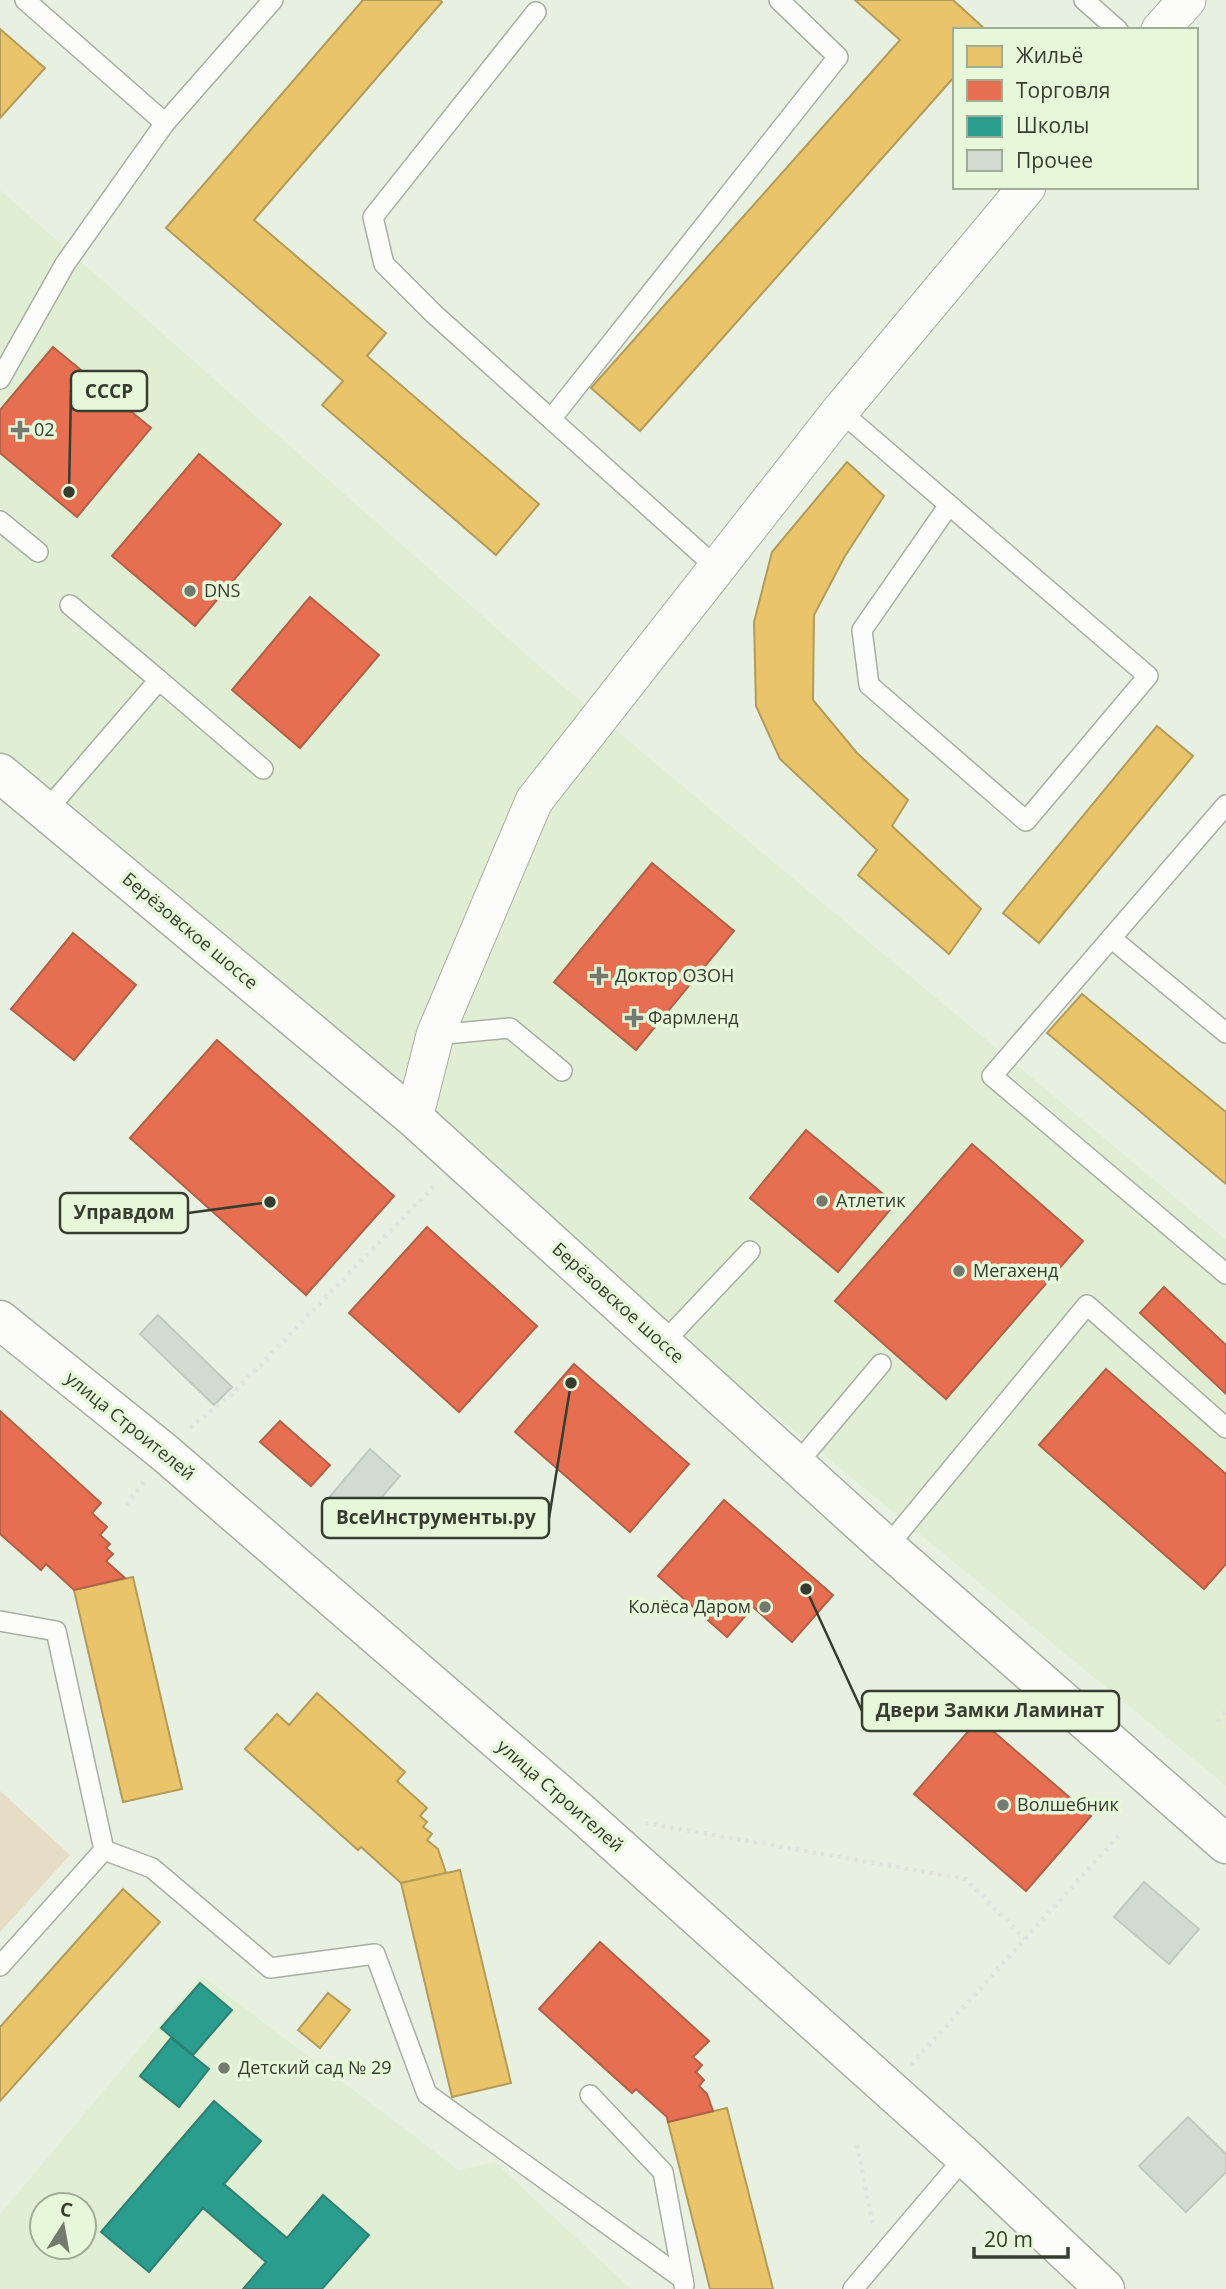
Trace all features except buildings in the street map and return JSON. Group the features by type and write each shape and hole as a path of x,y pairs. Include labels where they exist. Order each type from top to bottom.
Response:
{"main road":[{"name":"Берёзовское шоссе","path":"0,773 414,1118 887,1547 1226,1844"},
{"name":"улица Строителей","path":"0,1320 165,1453 569,1802 965,2157 1105,2289"}],"street":[{"path":"1162,28 1187,0"},
{"path":"414,1118 435,1035 534,801 840,411 1025,189"}],"lane":[{"path":"25,0 165,123"},
{"path":"0,379 65,264 165,123 273,0"},
{"path":"551,419 838,57 779,0"},
{"path":"1084,0 1116,28"},
{"path":"536,12 373,217 384,264 434,314 717,568"},
{"path":"840,411 949,505 1147,676 1026,821 869,685 862,630 949,505"},
{"path":"0,521 38,552"},
{"path":"70,605 263,769"},
{"path":"46,811 159,680"},
{"path":"1226,805 992,1076 1226,1274"},
{"path":"1111,938 1226,1033"},
{"path":"435,1035 510,1028 562,1071"},
{"path":"663,1343 751,1251"},
{"path":"887,1547 1087,1305 1226,1428"},
{"path":"796,1465 881,1364"},
{"path":"0,1620 56,1631 104,1850"},
{"path":"0,1966 104,1850"},
{"path":"104,1850 152,1868 270,1968 374,1954 427,2094 684,2284"},
{"path":"590,2095 663,2172 684,2284"},
{"path":"853,2289 965,2157"}],"path":[{"path":"126,1505 165,1453 184,1433 232,1394 459,1160"},
{"path":"1217,1721 1226,1711"},
{"path":"632,1820 966,1879 1026,1939"},
{"path":"889,2089 1121,1833"},
{"path":"858,2145 878,2257"}],"shaded area":[{"path":"0,190 545,671 1226,1240 1226,1786 0,777"},
{"path":"0,1791 70,1855 0,1932"},
{"name":"Детский сад № 29","path":"201,1975 459,2170 495,2162 631,2289 0,2289 0,2214"}],"place":[{"name":"02","path":"20,430"},
{"name":"СССР","path":"69,492"},
{"name":"DNS","path":"190,591"},
{"name":"Доктор ОЗОН","path":"599,976"},
{"name":"Фармленд","path":"634,1018"},
{"name":"Атлетик","path":"822,1201"},
{"name":"Управдом","path":"270,1202"},
{"name":"Мегахенд","path":"959,1271"},
{"name":"ВсеИнструменты.ру","path":"571,1383"},
{"name":"Двери Замки Ламинат","path":"806,1589"},
{"name":"Колёса Даром","path":"765,1607"},
{"name":"Волшебник","path":"1003,1805"},
{"name":"Детский сад № 29","path":"224,2068"}]}
